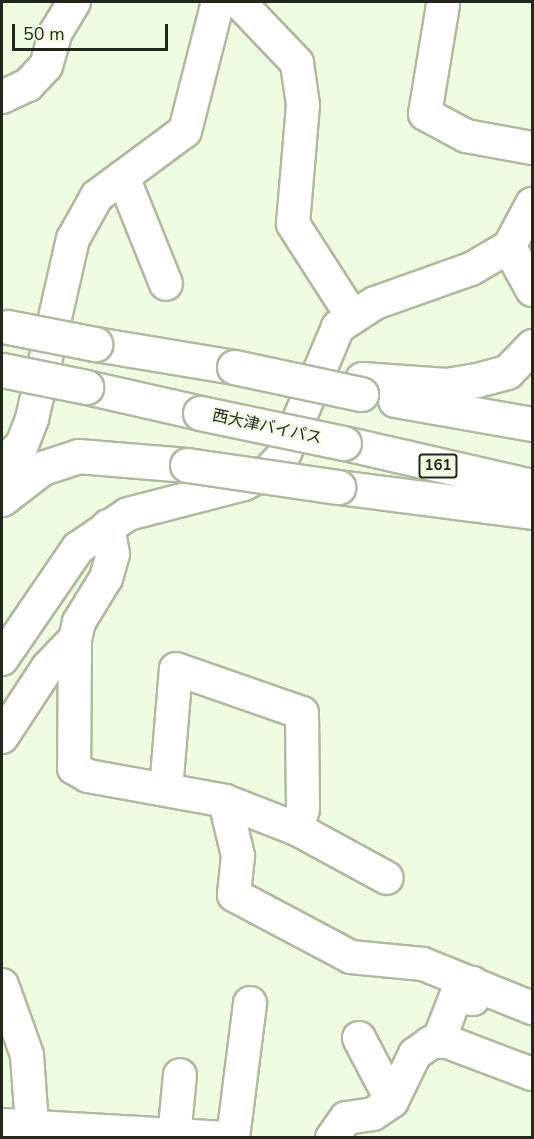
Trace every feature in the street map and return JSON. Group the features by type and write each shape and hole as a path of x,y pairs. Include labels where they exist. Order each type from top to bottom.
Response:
{"highway":[{"path":"521,252 532,289"},
{"path":"5,326 234,368 361,386 532,423"},
{"path":"361,386 446,385 477,380 507,372 532,346"},
{"name":"西大津バイパス","path":"2,370 344,443 532,486"},
{"path":"2,500 42,468 78,456 187,465 532,512"}],"street":[{"path":"2,97 28,85 46,66 56,32 74,2"},
{"path":"2,465 22,445 32,419 73,239 97,196 185,131 218,2"},
{"path":"239,2 297,63 303,105 293,224 352,316"},
{"path":"443,5 425,114 466,136 532,148"},
{"path":"123,177 166,284"},
{"path":"2,659 78,548 128,514 244,484 268,472 284,455 338,327 352,316 408,289 521,252 532,204"},
{"path":"108,526 113,554 106,578 79,622 75,639 74,768 87,776 225,801 297,829 387,878"},
{"path":"2,737 48,667 75,639"},
{"path":"166,790 176,669 302,713 303,809 297,829"},
{"path":"225,801 238,855 234,896 351,957 423,964 532,1008"},
{"path":"332,1137 346,1118 373,1114 392,1101 415,1054 438,1042 456,996 473,999 473,983"},
{"path":"2,988 27,1055 33,1132"},
{"path":"2,1125 33,1132 232,1137 250,1003"},
{"path":"359,1038 392,1101"},
{"path":"438,1042 532,1074"},
{"path":"174,1135 180,1075"}]}
